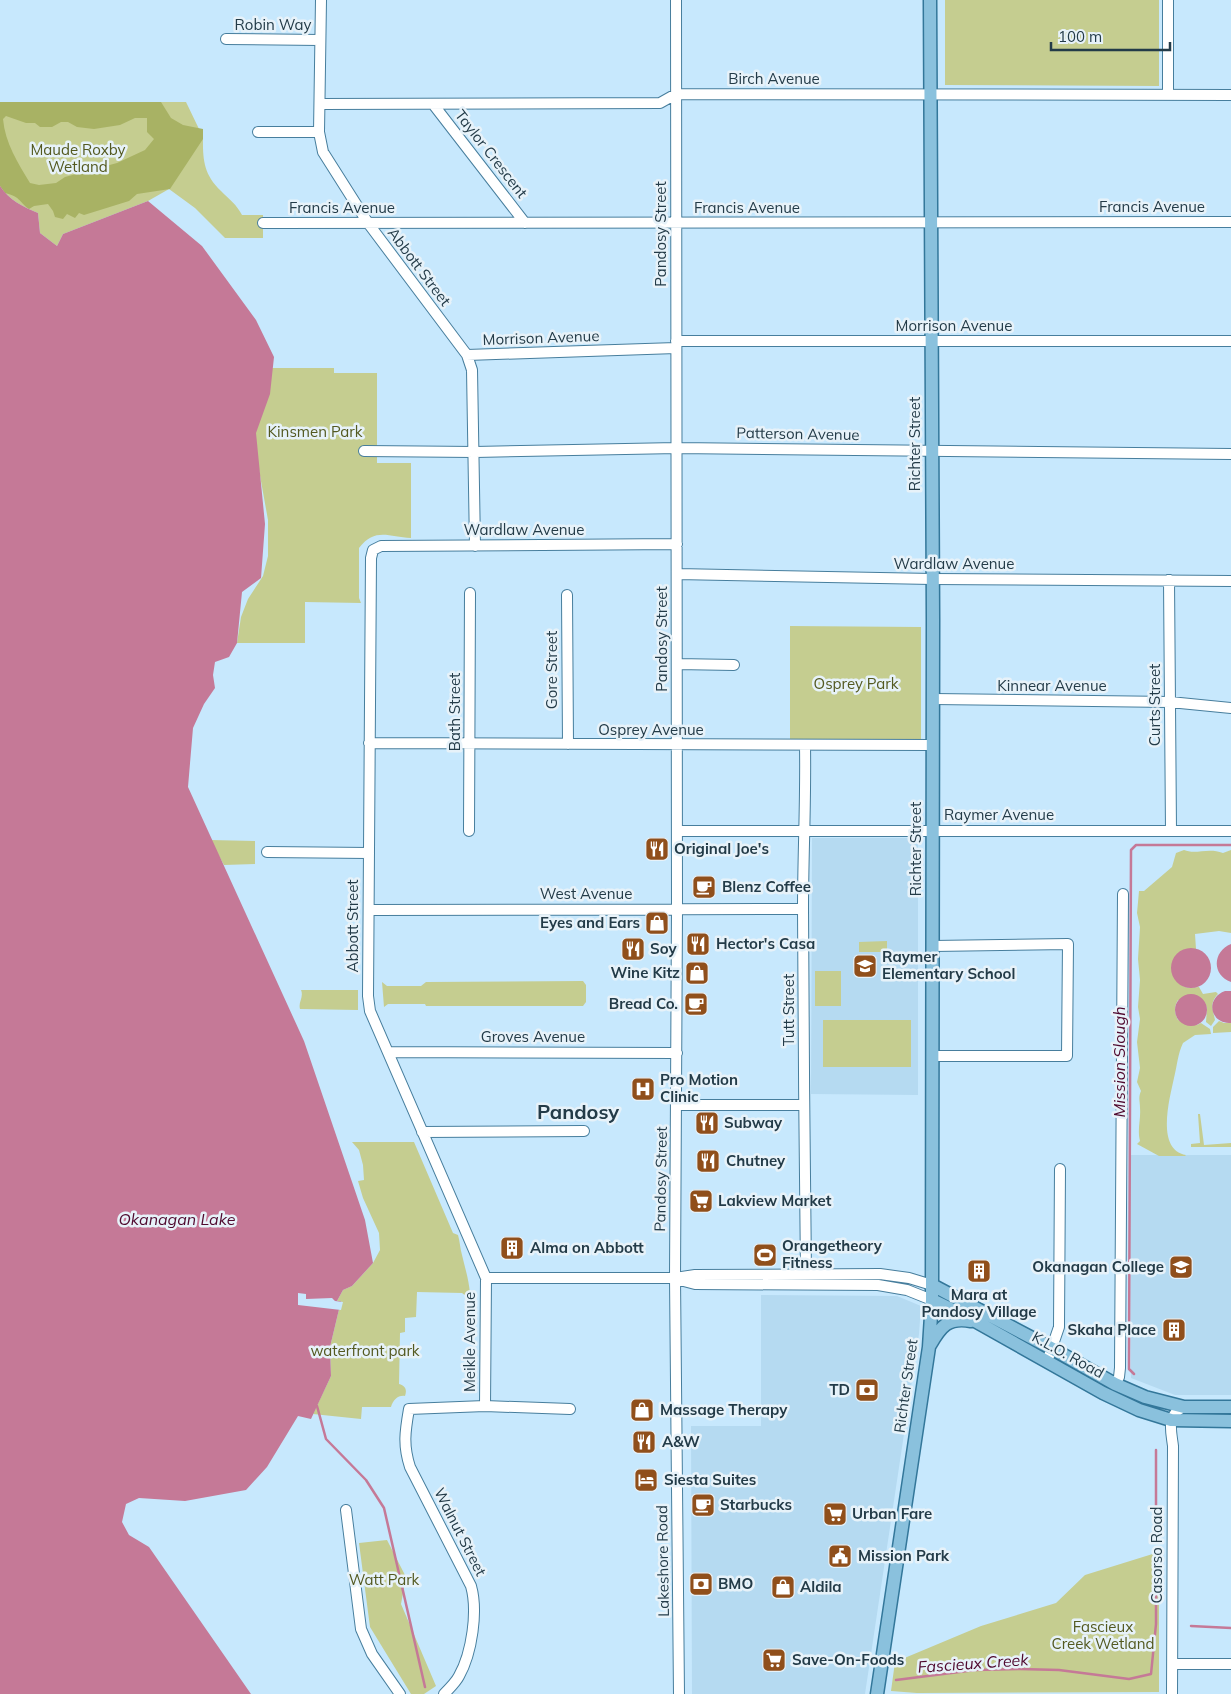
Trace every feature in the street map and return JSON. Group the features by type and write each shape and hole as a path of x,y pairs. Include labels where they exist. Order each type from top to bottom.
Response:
{"main road":[{"name":"Richter Street","path":"877,1694 929,1347 932,1300 933,700 930,0"},
{"name":"K.L.O. Road","path":"932,1285 1115,1384 1145,1397 1184,1407 1231,1407"},
{"name":"K.L.O. Road","path":"932,1300 976,1321 1104,1393 1139,1410 1176,1420 1231,1421"},
{"path":"929,1347 938,1332 946,1324 959,1319 976,1321"}],"street":[{"name":"Abbott Street","path":"321,0 320,132 323,152 368,223 467,355 472,370 475,452 475,546"},
{"path":"320,12 328,0"},
{"name":"Pandosy Street","path":"675,1278 677,1105 676,0"},
{"path":"1168,0 1168,94"},
{"name":"Robin Way","path":"226,40 320,40"},
{"name":"Birch Avenue","path":"320,104 660,102 676,94 1168,94 1231,96"},
{"name":"Taylor Crescent","path":"433,104 525,223"},
{"path":"258,132 320,132"},
{"name":"Francis Avenue","path":"263,223 1231,222"},
{"name":"Morrison Avenue","path":"467,355 676,345 931,341 1231,341"},
{"name":"Patterson Avenue","path":"364,451 475,452 677,448 1231,454"},
{"name":"Wardlaw Avenue","path":"373,550 381,546 677,544"},
{"name":"Abbott Street","path":"373,550 371,558 369,744 368,996 370,1012 486,1278"},
{"name":"Wardlaw Avenue","path":"677,574 932,579 1231,581"},
{"name":"Curts Street","path":"1169,580 1171,830"},
{"name":"Bath Street","path":"469,831 470,593"},
{"name":"Gore Street","path":"567,595 568,744"},
{"path":"677,664 734,664"},
{"name":"Kinnear Avenue","path":"933,700 1170,702 1231,708"},
{"name":"Osprey Avenue","path":"369,744 932,745"},
{"name":"Tutt Street","path":"805,746 806,817 804,831 803,908 806,1274"},
{"name":"Raymer Avenue","path":"677,831 1231,831"},
{"path":"267,852 369,853"},
{"path":"1115,1384 1119,1377 1120,1368 1122,894"},
{"name":"West Avenue","path":"368,910 803,908"},
{"path":"932,1056 1067,1056 1068,953 1068,944 933,946"},
{"name":"Groves Avenue","path":"388,1052 677,1053"},
{"path":"677,1105 804,1105"},
{"path":"422,1132 584,1131"},
{"path":"1047,1361 1053,1349 1059,1327 1060,1169"},
{"name":"K.L.O. Road","path":"675,1278 695,1275 880,1274 909,1278 932,1285"},
{"path":"486,1278 675,1278"},
{"name":"Meikle Avenue","path":"485,1406 486,1278"},
{"name":"K.L.O. Road","path":"675,1278 695,1284 878,1285 907,1290 932,1300"},
{"name":"Lakeshore Road","path":"675,1278 679,1694"},
{"name":"Meikle Avenue","path":"409,1409 485,1406 570,1409"},
{"path":"1176,1420 1173,1414 1184,1407"},
{"name":"Walnut Street","path":"409,1409 404,1436 405,1451 410,1467 471,1586 475,1599 471,1641 459,1676 444,1694"},
{"name":"Casorso Road","path":"1172,1694 1173,1446 1176,1420"},
{"path":"346,1510 361,1629 372,1654 400,1694"},
{"path":"1173,1664 1231,1664"}],"shaded area":[{"name":"Raymer Elementary School","path":"812,838 918,838 918,1095 811,1094"},
{"name":"Okanagan College","path":"1130,1155 1231,1155 1231,1395 1175,1395 1131,1378"},
{"path":"761,1295 897,1296 921,1306 919,1334 865,1694 692,1694 691,1426 761,1426"}],"green space":[{"path":"945,0 1159,0 1159,86 945,85"},
{"name":"Maude Roxby Wetland","path":"0,102 186,102 199,129 203,129 204,163 210,177 242,215 263,215 263,238 225,238 195,208 169,189 148,201 63,234 57,246 40,233 38,213 12,199 0,186"},
{"path":"0,102 161,102 171,118 183,125 203,129 203,139 170,189 137,194 129,201 84,215 79,213 75,218 67,214 63,219 55,217 48,204 34,206 29,209 16,197 5,193 0,186","holes":["6,116 26,123 35,123 40,127 52,127 61,122 68,122 77,127 94,129 120,125 135,118 147,118 147,132 154,139 145,150 117,163 65,177 56,183 39,185 30,183 17,160 9,145 3,119"]},
{"name":"Kinsmen Park","path":"266,368 334,368 334,373 377,373 377,463 411,463 411,538 377,535 365,542 359,548 359,598 361,603 305,602 305,643 237,643 241,617 248,599 263,576 268,556 268,520 252,431"},
{"name":"Osprey Park","path":"790,626 921,627 921,741 790,741"},
{"path":"210,840 255,841 255,864 224,865"},
{"path":"1184,850 1193,852 1218,851 1223,853 1231,850 1231,933 1219,931 1195,934 1196,949 1192,949 1183,986 1188,988 1199,987 1203,994 1216,992 1218,994 1213,1000 1215,1020 1211,1026 1206,1022 1207,1008 1205,1003 1178,1000 1175,1010 1178,1020 1197,1025 1201,1023 1210,1029 1211,1034 1195,1035 1183,1043 1170,1097 1167,1122 1170,1144 1176,1151 1186,1155 1159,1156 1137,1144 1140,1141 1139,1098 1141,1091 1137,1082 1140,1068 1137,1042 1140,1019 1138,1007 1140,980 1138,959 1140,927 1137,913 1139,891 1144,891 1172,867 1176,853"},
{"path":"887,941 887,952 859,952 859,942"},
{"path":"815,971 841,971 841,1006 815,1006"},
{"path":"583,981 586,985 586,1002 583,1006 426,1006 425,1004 388,1004 384,1007 382,982 387,986 421,986 426,982"},
{"path":"301,990 358,990 358,1010 300,1009"},
{"path":"823,1020 911,1020 911,1067 823,1067"},
{"path":"1219,1021 1231,1023 1231,1032 1213,1033 1213,1027"},
{"path":"1198,1114 1200,1114 1204,1145 1231,1143 1231,1147 1191,1147 1191,1144 1200,1143"},
{"name":"waterfront park","path":"352,1142 414,1142 453,1233 458,1235 470,1294 470,1299 462,1293 417,1292 416,1317 405,1318 405,1332 400,1333 399,1384 405,1388 405,1396 396,1398 391,1407 362,1407 361,1419 313,1414 331,1376 330,1347 341,1301 337,1301 343,1290 352,1286 373,1263 380,1250 379,1233 363,1198 358,1181 364,1180 363,1165 359,1150"},
{"name":"Watt Park","path":"387,1540 406,1577 401,1604 436,1686 424,1694 411,1694 370,1627 359,1543"},
{"name":"Fascieux Creek Wetland","path":"1159,1552 1159,1692 917,1693 891,1691 895,1662 981,1626 1056,1603 1085,1575"}],"water":[{"name":"Okanagan Lake","path":"0,186 12,199 38,213 40,233 57,246 63,234 148,201 202,246 256,320 274,357 270,394 256,433 265,524 261,578 242,592 237,643 229,657 215,662 213,675 215,688 204,704 193,728 188,787 304,1041 365,1220 373,1263 352,1286 343,1290 337,1301 341,1301 330,1347 331,1376 311,1419 298,1416 267,1467 246,1490 185,1501 139,1498 126,1504 122,1522 129,1535 149,1547 251,1694 0,1694"},
{"path":"1231,944 1231,982 1220,974 1217,969 1217,963 1221,952"},
{"path":"1191,948 1205,954 1211,968 1205,982 1191,988 1177,982 1171,968 1177,954"},
{"path":"1225,991 1231,991 1231,1023 1222,1022 1217,1019 1212,1009 1215,999"},
{"path":"1191,994 1197,995 1202,999 1206,1004 1206,1016 1202,1021 1197,1025 1191,1026 1185,1025 1180,1021 1176,1016 1175,1010 1176,1004 1180,999 1185,995"}],"pier":[{"path":"298,1293 306,1294 306,1299 332,1298 335,1301 343,1302 341,1310 298,1305"}],"waterway":[{"name":"Mission Slough","path":"1134,1374 1129,1369 1131,850 1136,845 1231,845"},
{"name":"Fascieux Creek","path":"317,1406 326,1439 366,1480 384,1508 425,1687"},
{"name":"Mission Slough","path":"1156,1450 1156,1527"},
{"name":"Fascieux Creek","path":"896,1680 975,1670 1059,1670 1129,1679 1151,1674 1156,1624 1156,1565"},
{"name":"Fascieux Creek","path":"1191,1626 1231,1628"}],"place":[{"name":"Original Joe's","path":"657,849"},
{"name":"Blenz Coffee","path":"704,887"},
{"name":"Eyes and Ears","path":"657,923"},
{"name":"Hector's Casa","path":"698,944"},
{"name":"Soy","path":"633,949"},
{"name":"Raymer Elementary School","path":"865,966"},
{"name":"Wine Kitz","path":"697,973"},
{"name":"Bread Co.","path":"696,1004"},
{"name":"Pro Motion Clinic","path":"643,1089"},
{"name":"Subway","path":"707,1123"},
{"name":"Chutney","path":"708,1161"},
{"name":"Lakview Market","path":"701,1201"},
{"name":"Alma on Abbott","path":"512,1248"},
{"name":"Orangetheory Fitness","path":"765,1255"},
{"name":"Okanagan College","path":"1181,1267"},
{"name":"Mara at Pandosy Village","path":"979,1271"},
{"name":"Skaha Place","path":"1174,1330"},
{"name":"TD","path":"867,1390"},
{"name":"Massage Therapy","path":"642,1410"},
{"name":"A&W","path":"644,1442"},
{"name":"Siesta Suites","path":"646,1480"},
{"name":"Starbucks","path":"703,1505"},
{"name":"Urban Fare","path":"835,1514"},
{"name":"Mission Park","path":"840,1556"},
{"name":"BMO","path":"701,1584"},
{"name":"Aldila","path":"783,1587"},
{"name":"Save-On-Foods","path":"774,1660"}],"district":[{"name":"Pandosy","path":"578,1112"}]}
